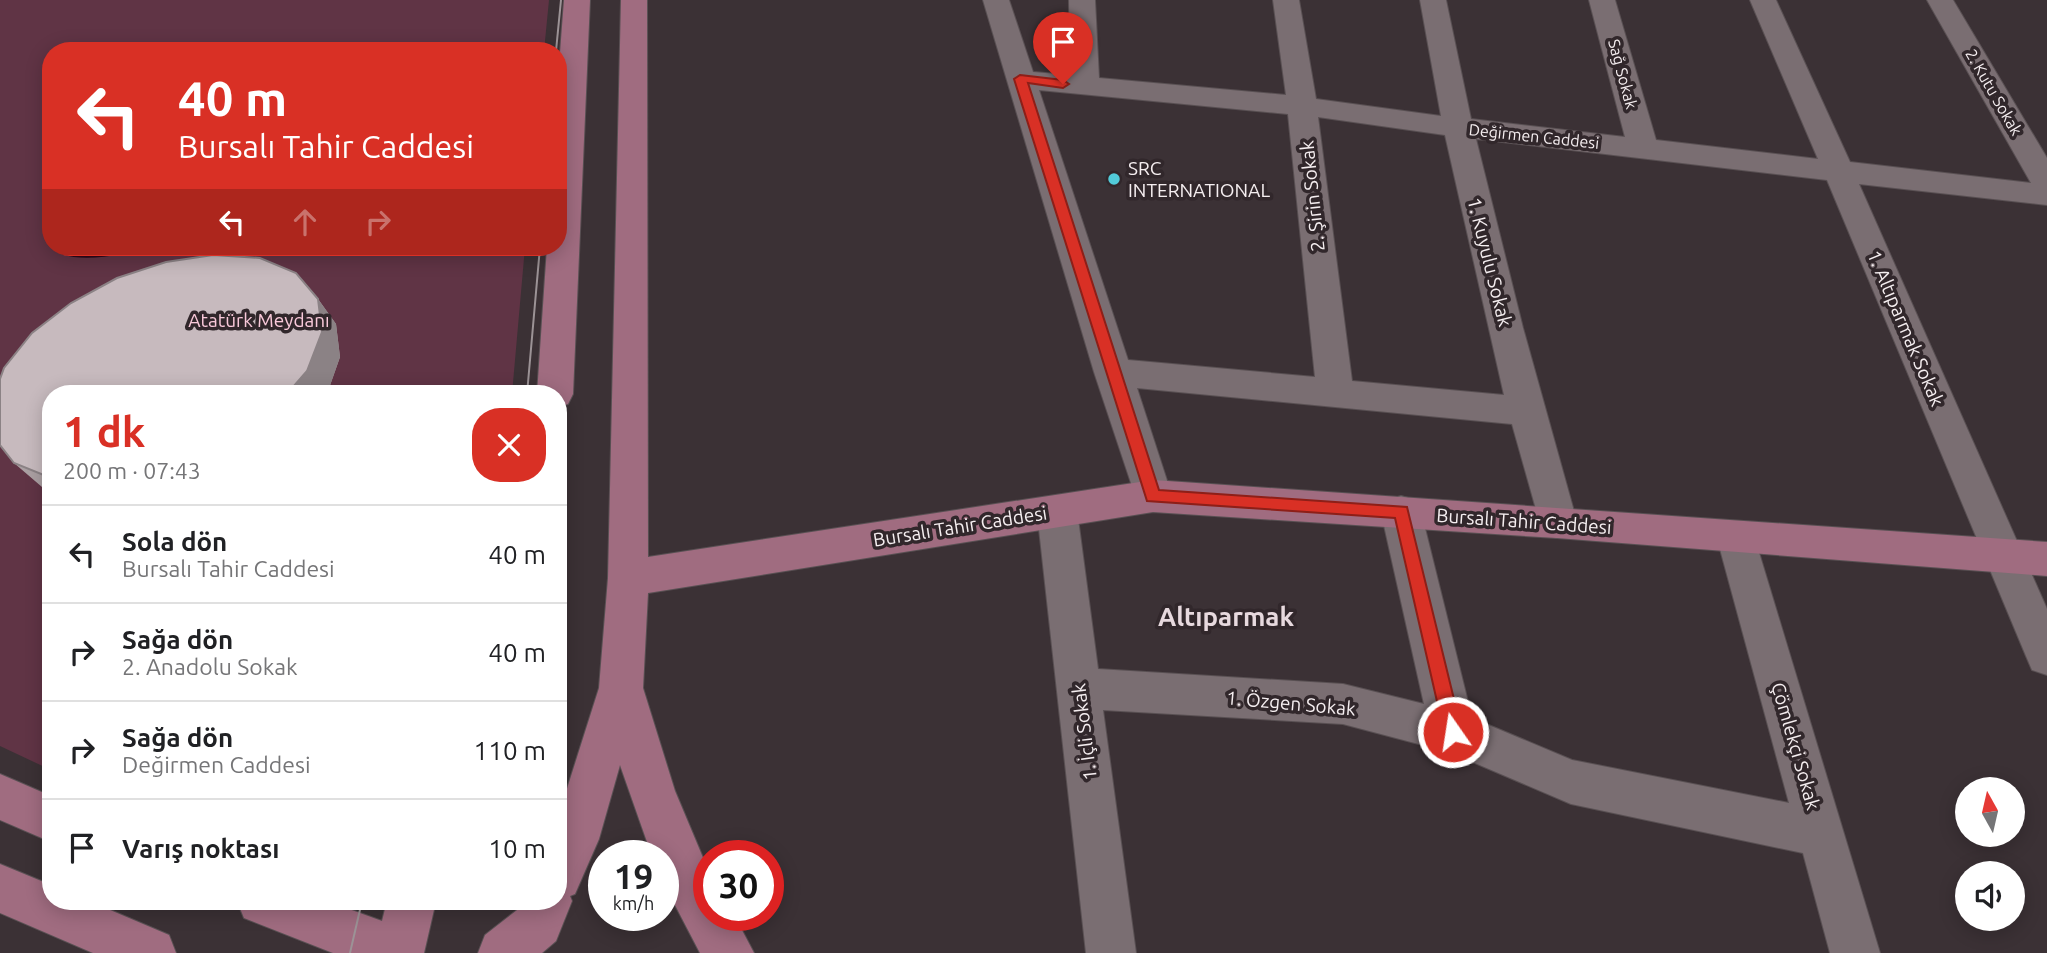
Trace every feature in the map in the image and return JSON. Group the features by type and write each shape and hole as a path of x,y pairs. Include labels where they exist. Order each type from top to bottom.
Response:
{"main road":[{"path":"567,179 577,0"},
{"path":"567,857 575,839 621,688 628,578 634,0"},
{"path":"556,385 563,256"},
{"name":"Bursalı Tahir Caddesi","path":"628,578 1153,496 1558,522 1737,538 2047,559"},
{"path":"621,688 648,784 705,919 729,953"},
{"path":"567,791 599,761"},
{"path":"0,797 42,815"},
{"path":"0,888 42,906"},
{"path":"51,910 150,953"},
{"path":"285,910 398,953 410,910"},
{"path":"503,953 539,923 544,910"}],"street":[{"path":"996,0 1153,496"},
{"path":"1082,0 1085,87"},
{"name":"2. Şirin Sokak","path":"1286,0 1302,106 1335,393"},
{"name":"1. Kuyulu Sokak","path":"1433,0 1456,127 1526,411 1558,522"},
{"name":"Sağ Sokak","path":"1602,0 1643,148"},
{"name":"1. Altıparmak Sokak","path":"1763,0 1841,173 2000,554 2047,656"},
{"name":"2. Kutu Sokak","path":"1940,0 2047,184"},
{"name":"Değirmen Caddesi","path":"1020,79 1302,106 1841,173 2047,195"},
{"path":"1112,372 1526,411"},
{"name":"1. İçli Sokak","path":"1057,511 1111,953"},
{"path":"1401,512 1453,732"},
{"name":"Çömlekçi Sokak","path":"1737,538 1856,953"},
{"name":"1. Özgen Sokak","path":"1079,688 1343,704 1453,732 1571,782 1821,833"}],"green space":[{"name":"Atatürk Meydanı","path":"0,0 549,0 545,42 42,42 42,256 524,256 513,385 42,385 42,766 0,746"}],"shaded area":[{"path":"71,256 107,256 91,258"}],"building":[{"path":"206,256 260,258 296,273 318,299 322,332 307,371 295,385 42,385 42,474 14,463 0,445 0,379 4,368 32,333 71,303 117,278 166,262"}],"tram line":[{"path":"557,42 561,0"},
{"path":"528,385 539,256"},
{"path":"350,953 360,910"}],"place":[{"name":"SRC INTERNATIONAL","path":"1114,179"}],"district":[{"name":"Altıparmak","path":"1226,617"}],"route":[{"path":"1063,84 1020,79 1153,496 1401,512 1453,732"}]}
